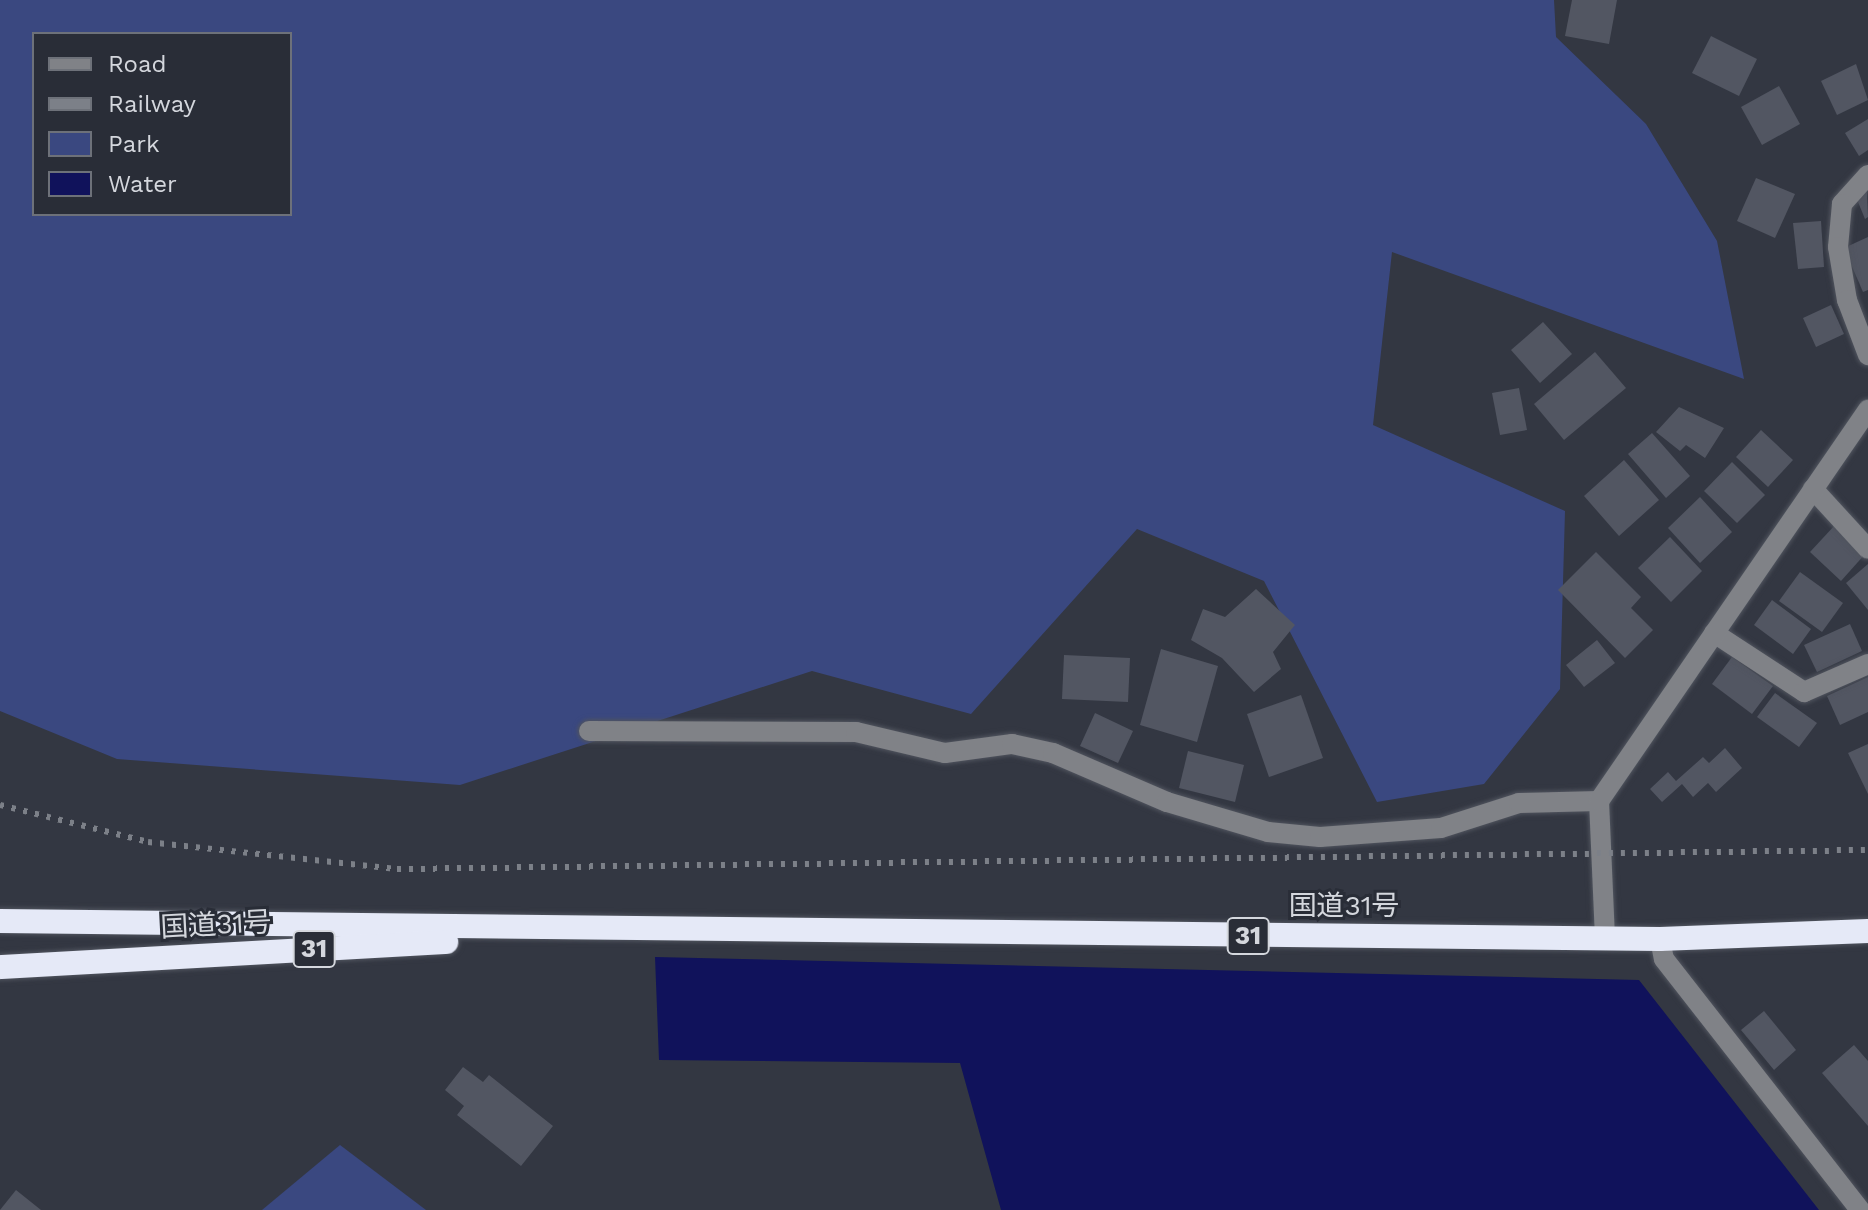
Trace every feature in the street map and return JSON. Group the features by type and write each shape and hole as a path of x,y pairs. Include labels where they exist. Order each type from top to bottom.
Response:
{"highway":[{"name":"国道31号","path":"0,921 628,932 1660,939 1868,931"},
{"name":"国道31号","path":"0,967 628,932"}],"street":[{"path":"1868,175 1842,204 1838,247 1859,305 1868,355"},
{"path":"1605,938 1599,801 1868,409"},
{"path":"1813,489 1868,549"},
{"path":"1714,633 1804,692 1868,664"},
{"path":"589,731 856,732 945,753 1012,744 1053,753 1167,802 1268,832 1320,837 1441,828 1519,803 1599,801"},
{"path":"1660,939 1664,959 1860,1210"}],"green space":[{"path":"0,0 1554,0 1556,37 1646,124 1717,241 1744,379 1392,252 1373,425 1565,511 1560,689 1484,784 1377,802 1264,581 1137,529 971,714 812,671 460,785 117,759 0,711"},
{"path":"340,1145 426,1210 262,1210"}],"water":[{"path":"655,957 1639,980 1819,1210 1001,1210 960,1063 659,1060"}],"building":[{"path":"1572,0 1617,0 1609,44 1565,36"},
{"path":"1711,36 1757,59 1739,96 1692,73"},
{"path":"1856,64 1868,100 1837,115 1821,81"},
{"path":"1779,86 1800,124 1762,145 1741,107"},
{"path":"1868,119 1868,150 1859,156 1845,133"},
{"path":"1756,178 1795,194 1775,238 1737,221"},
{"path":"1867,192 1868,217 1865,219 1856,197"},
{"path":"1821,221 1824,267 1798,269 1793,223"},
{"path":"1868,237 1868,290 1863,292 1844,248"},
{"path":"1831,305 1844,334 1816,347 1803,318"},
{"path":"1543,322 1572,354 1540,383 1511,350"},
{"path":"1595,352 1626,388 1564,440 1534,404"},
{"path":"1519,388 1527,430 1500,435 1492,393"},
{"path":"1679,407 1724,428 1705,458 1686,445 1680,451 1656,432"},
{"path":"1761,430 1793,460 1768,487 1736,457"},
{"path":"1652,433 1690,476 1666,498 1628,454"},
{"path":"1624,460 1659,500 1619,536 1584,496"},
{"path":"1732,462 1765,495 1737,523 1704,491"},
{"path":"1700,497 1732,532 1700,563 1668,528"},
{"path":"1835,525 1866,553 1841,581 1810,552"},
{"path":"1670,537 1702,571 1671,602 1638,568"},
{"path":"1596,552 1641,597 1631,608 1653,630 1625,658 1558,590"},
{"path":"1868,564 1868,610 1846,583"},
{"path":"1800,572 1843,603 1822,632 1779,601"},
{"path":"1256,589 1295,625 1273,652 1281,669 1254,692 1222,658 1191,640 1203,609 1225,617"},
{"path":"1772,600 1811,629 1793,654 1754,625"},
{"path":"1850,624 1862,651 1817,672 1804,645"},
{"path":"1597,640 1615,663 1584,687 1566,665"},
{"path":"1161,649 1218,666 1197,742 1140,725"},
{"path":"1064,655 1130,658 1128,702 1062,699"},
{"path":"1732,657 1773,686 1752,714 1712,684"},
{"path":"1868,677 1868,712 1840,725 1827,696"},
{"path":"1775,693 1817,723 1799,747 1757,717"},
{"path":"1301,695 1323,758 1269,777 1247,714"},
{"path":"1095,713 1133,731 1118,763 1080,746"},
{"path":"1868,744 1868,794 1848,753"},
{"path":"1725,748 1742,768 1716,792 1708,783 1693,797 1682,784 1662,802 1650,789 1668,772 1676,781 1703,757 1709,763"},
{"path":"1188,751 1244,765 1235,802 1179,788"},
{"path":"1764,1011 1796,1050 1774,1070 1741,1030"},
{"path":"1854,1045 1868,1061 1868,1126 1822,1073"},
{"path":"463,1067 483,1082 489,1075 553,1126 521,1166 457,1115 464,1106 445,1090"},
{"path":"16,1190 41,1210 0,1210"}],"railway":[{"path":"0,805 148,842 397,869 1868,850"}]}
